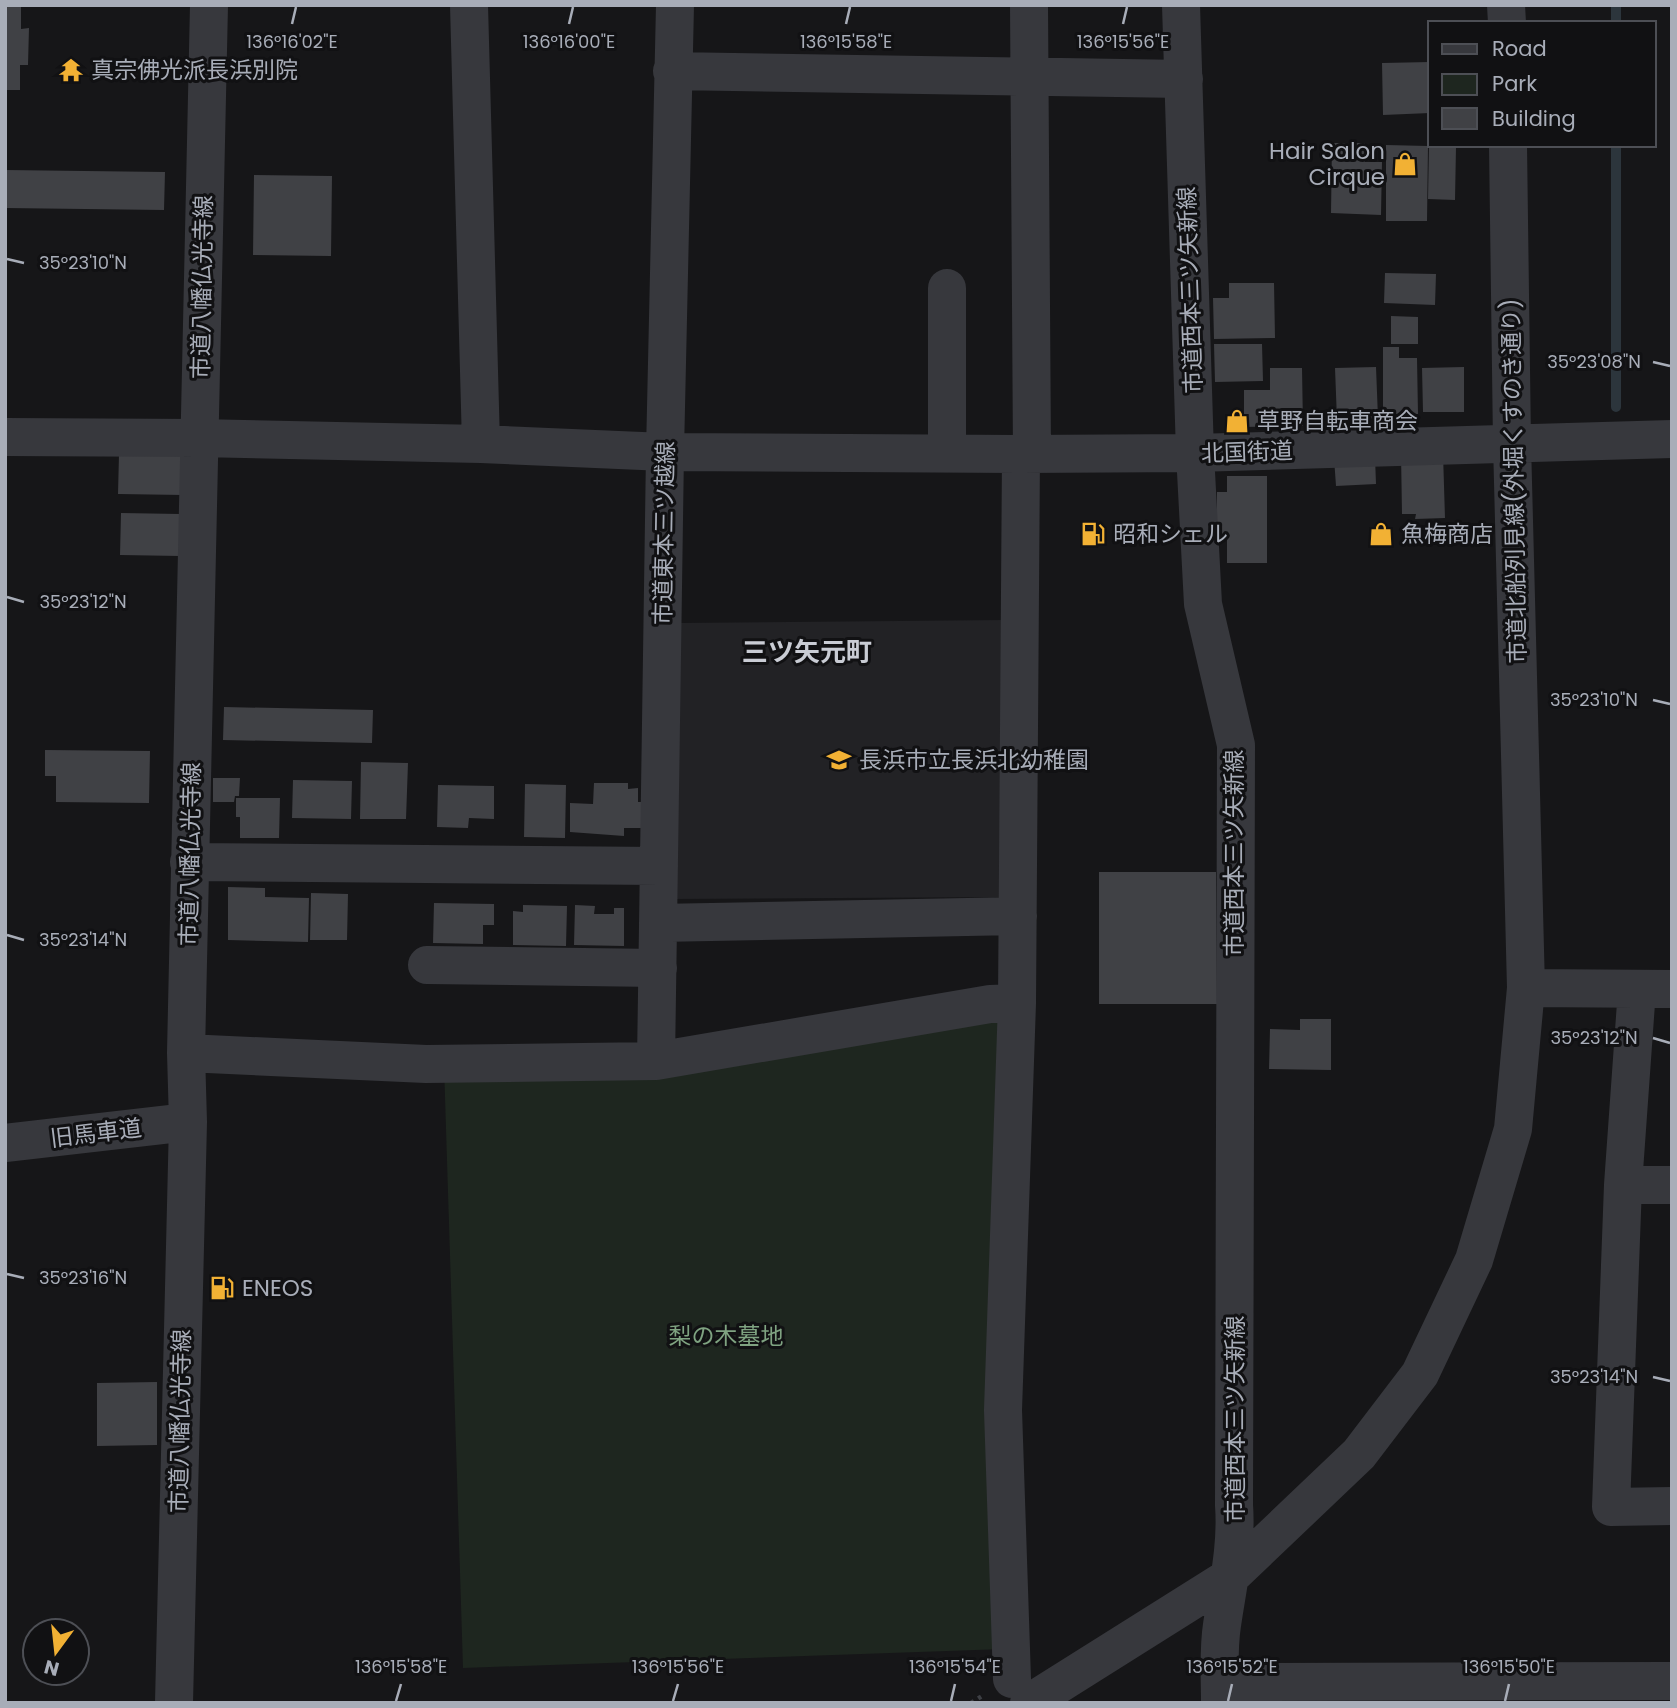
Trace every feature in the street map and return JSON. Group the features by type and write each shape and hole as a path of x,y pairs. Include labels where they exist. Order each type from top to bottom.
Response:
{"street":[{"name":"市道八幡仏光寺線","path":"174,1703 209,5"},
{"path":"469,5 481,444"},
{"name":"市道東本三ツ越線","path":"656,1061 675,5"},
{"path":"1021,1691 1003,1410 1017,1003 1027,454 1029,5"},
{"name":"市道西本三ツ矢新線","path":"1181,5 1195,453 1203,604 1236,745 1236,1530 1222,1627 1220,1693"},
{"path":"672,71 1184,79"},
{"name":"市道北船列見線(外堀くすのき通り)","path":"1021,1691 1231,1576 1359,1454 1420,1374 1474,1260 1513,1129 1526,988 1512,443 1508,147"},
{"path":"947,288 947,453"},
{"name":"北国街道","path":"5,437 481,444 665,452 1027,454 1195,453 1672,439"},
{"path":"190,862 659,866"},
{"path":"658,923 1018,916"},
{"path":"427,964 658,968"},
{"path":"1526,988 1654,989 1623,1185 1611,1507 1672,1506"},
{"path":"186,1053 426,1064 656,1061 990,1004 1017,1003"},
{"name":"旧馬車道","path":"5,1143 188,1122"},
{"path":"1623,1185 1672,1185"},
{"path":"1220,1693 1604,1692 1672,1681"}],"path":[{"path":"971,1703 1021,1691"}],"shaded area":[{"name":"長浜市立長浜北幼稚園","path":"1005,620 1003,897 671,899 679,623"}],"green space":[{"name":"梨の木墓地","path":"1013,1009 1004,1649 463,1668 444,1065"}],"building":[{"path":"5,5 21,5 21,29 29,28 28,65 20,65 20,90 5,90"},
{"path":"1428,62 1428,113 1383,115 1382,63"},
{"path":"1332,143 1365,143 1365,162 1382,162 1381,215 1331,213"},
{"path":"1386,145 1428,146 1427,221 1386,221"},
{"path":"1429,147 1456,147 1455,200 1428,199"},
{"path":"5,170 165,172 164,210 5,208"},
{"path":"254,175 332,176 331,256 253,255"},
{"path":"1385,273 1436,274 1435,305 1384,303"},
{"path":"1229,283 1274,283 1275,338 1214,339 1213,298 1229,298"},
{"path":"1391,316 1418,317 1418,344 1391,344"},
{"path":"1214,344 1262,344 1263,381 1215,382"},
{"path":"1383,347 1399,347 1399,358 1417,358 1418,414 1383,414"},
{"path":"1376,367 1378,418 1337,420 1335,368"},
{"path":"1464,367 1464,412 1423,412 1422,368"},
{"path":"1270,368 1302,368 1303,426 1244,427 1244,390 1270,390"},
{"path":"1401,453 1443,453 1445,518 1415,519 1416,514 1402,514"},
{"path":"119,454 184,455 183,495 118,494"},
{"path":"1375,457 1376,484 1336,486 1334,458"},
{"path":"1227,476 1267,476 1267,563 1227,563 1227,539 1217,539 1217,492 1227,492"},
{"path":"121,513 180,514 180,556 120,555"},
{"path":"224,707 373,710 372,743 223,740"},
{"path":"45,750 150,751 149,803 56,802 56,776 45,776"},
{"path":"361,762 408,763 406,819 360,819"},
{"path":"213,778 240,778 239,796 235,796 234,802 213,802"},
{"path":"293,780 352,781 351,819 292,818"},
{"path":"594,783 628,783 628,789 638,788 638,802 642,802 642,828 624,828 624,836 570,832 570,803 593,804"},
{"path":"525,784 566,785 565,838 524,837"},
{"path":"438,785 494,786 494,819 469,818 468,828 437,827"},
{"path":"236,798 280,798 279,838 240,838"},
{"path":"1099,872 1216,872 1217,1004 1099,1004"},
{"path":"228,887 265,888 265,897 309,898 308,942 228,940"},
{"path":"311,893 348,894 347,940 310,940"},
{"path":"434,903 494,904 494,925 483,925 483,944 433,943"},
{"path":"523,905 567,906 566,946 513,945 513,911 523,912"},
{"path":"575,905 595,906 594,914 614,914 614,908 624,908 624,946 574,945"},
{"path":"1300,1019 1331,1019 1331,1070 1269,1069 1270,1029 1300,1030"},
{"path":"157,1382 157,1445 97,1446 97,1383"}],"waterway":[{"path":"1616,5 1616,21"},
{"path":"1616,147 1616,407"}],"place":[{"name":"真宗佛光派長浜別院","path":"71,70"},
{"name":"Hair Salon Cirque","path":"1405,164"},
{"name":"草野自転車商会","path":"1237,421"},
{"name":"昭和シェル","path":"1093,534"},
{"name":"魚梅商店","path":"1381,534"},
{"name":"長浜市立長浜北幼稚園","path":"839,760"},
{"name":"ENEOS","path":"222,1288"}],"district":[{"name":"三ツ矢元町","path":"807,652"}]}
